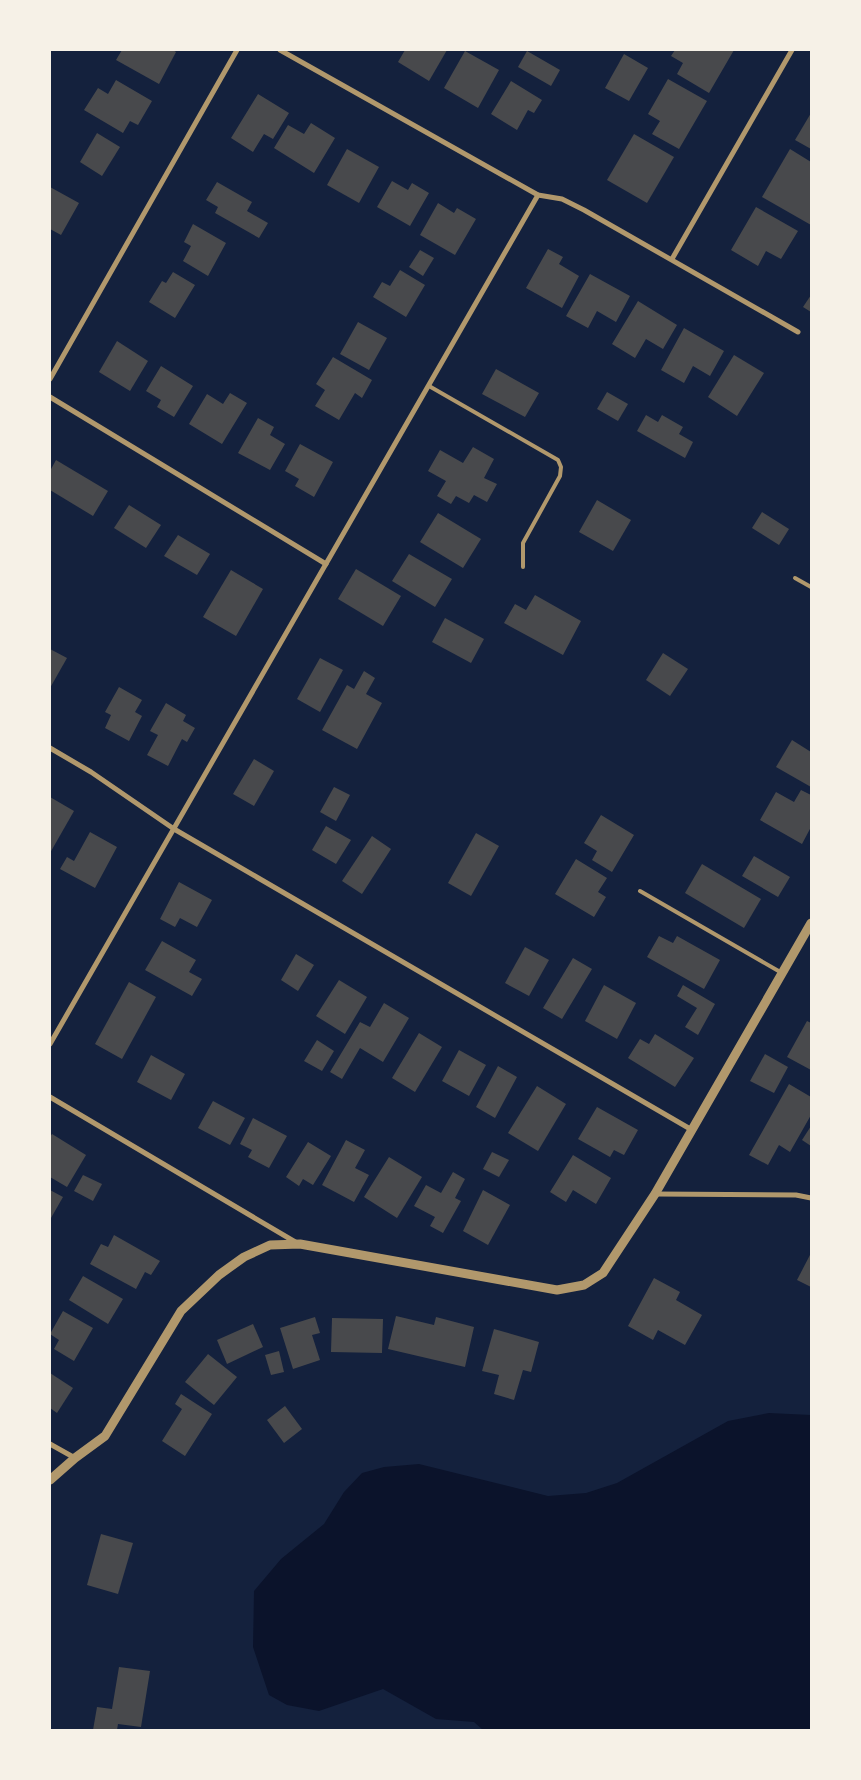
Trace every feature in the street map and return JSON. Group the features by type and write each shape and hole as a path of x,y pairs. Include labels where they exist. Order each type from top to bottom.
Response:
{"street":[{"path":"50,379 238,50"},
{"path":"280,50 538,195 562,199 672,259 798,332"},
{"path":"672,259 792,50"},
{"path":"50,1044 538,195"},
{"path":"50,396 326,564"},
{"path":"50,748 91,772 174,829 692,1130"},
{"path":"50,1480 75,1458 105,1436 181,1311 219,1276 244,1257 270,1246 300,1244 557,1290 584,1285 603,1273 655,1194 811,923"},
{"path":"50,1097 300,1244"},
{"path":"655,1194 796,1195 811,1198"},
{"path":"50,1444 75,1458"}],"lane":[{"path":"428,386 558,460 561,467 560,476 523,543 523,567"},
{"path":"795,578 811,587"},
{"path":"640,891 782,974"}],"water":[{"path":"769,1413 811,1415 811,1730 483,1730 474,1722 436,1719 383,1689 319,1711 287,1705 269,1695 253,1647 254,1591 281,1559 324,1524 344,1492 362,1473 384,1467 419,1464 548,1496 586,1493 617,1483 728,1421"}],"building":[{"path":"122,50 173,50 176,52 159,84 116,60"},
{"path":"405,50 447,50 429,81 398,62"},
{"path":"675,50 734,50 709,93 677,74 683,63 671,56"},
{"path":"465,51 499,70 478,108 444,88"},
{"path":"527,51 560,70 551,86 518,67"},
{"path":"624,54 648,68 629,101 605,88"},
{"path":"668,79 707,101 679,149 652,134 660,121 648,114"},
{"path":"116,80 152,101 138,125 130,121 123,133 84,110 98,88 108,94"},
{"path":"511,81 542,100 534,113 528,110 517,130 491,114"},
{"path":"258,94 289,113 273,139 264,134 253,152 231,138"},
{"path":"811,113 811,149 795,140"},
{"path":"311,123 335,138 314,173 274,148 288,125 304,134"},
{"path":"97,133 120,147 102,176 80,162"},
{"path":"634,134 674,157 647,203 607,180"},
{"path":"347,149 379,167 359,203 327,185"},
{"path":"790,149 811,162 811,225 762,197"},
{"path":"392,181 408,190 412,183 429,193 410,226 377,207"},
{"path":"217,182 252,202 247,211 268,223 259,238 215,213 218,207 206,200"},
{"path":"50,187 79,203 61,235 50,229"},
{"path":"438,203 454,213 457,208 476,219 455,255 420,235"},
{"path":"756,207 798,231 781,259 766,251 758,266 731,250"},
{"path":"193,224 226,243 208,276 183,261 191,246 184,242"},
{"path":"548,249 563,257 559,264 579,276 562,308 526,288"},
{"path":"420,250 434,258 423,276 409,267"},
{"path":"400,270 425,285 406,317 373,297 382,282 390,286"},
{"path":"173,272 195,285 175,318 149,302 162,281 166,283"},
{"path":"590,274 630,296 616,322 597,311 588,328 566,316"},
{"path":"811,295 811,312 803,307"},
{"path":"638,301 677,325 663,349 646,339 635,358 612,344"},
{"path":"358,322 387,338 369,370 340,354"},
{"path":"684,328 724,351 710,376 693,366 684,383 661,370"},
{"path":"117,341 148,361 130,391 99,372"},
{"path":"734,355 764,373 737,416 708,397"},
{"path":"333,357 372,380 362,398 355,393 339,420 315,406 325,390 316,384"},
{"path":"161,366 193,386 174,417 157,407 161,400 146,391"},
{"path":"496,369 539,393 525,417 482,394"},
{"path":"607,392 628,404 618,421 597,409"},
{"path":"230,393 247,403 222,444 189,424 207,394 223,404"},
{"path":"646,415 658,422 662,415 683,427 679,434 693,442 685,458 637,431"},
{"path":"258,418 274,427 270,435 285,444 270,470 238,453"},
{"path":"300,444 333,462 314,497 295,486 299,479 285,471"},
{"path":"473,447 494,459 484,478 497,484 487,502 474,495 469,503 456,496 451,504 437,496 446,481 428,471 440,450 463,463"},
{"path":"56,460 108,491 93,516 50,490 50,471"},
{"path":"597,500 631,520 613,551 579,532"},
{"path":"129,505 161,525 146,548 114,528"},
{"path":"762,512 789,529 779,545 752,528"},
{"path":"438,513 481,539 463,568 420,542"},
{"path":"178,535 210,554 197,575 164,556"},
{"path":"409,554 452,579 435,607 392,581"},
{"path":"356,569 401,596 383,626 338,599"},
{"path":"231,570 263,589 236,636 203,617"},
{"path":"535,595 581,621 563,655 504,623 515,604 526,610"},
{"path":"445,618 484,639 471,663 432,642"},
{"path":"50,649 67,658 50,688"},
{"path":"663,653 688,669 670,696 646,680"},
{"path":"320,658 343,670 320,712 297,699"},
{"path":"364,671 375,678 366,694 382,703 357,749 322,730 347,685 354,689"},
{"path":"119,687 142,700 135,712 142,716 129,741 105,728 111,715 105,712"},
{"path":"166,703 186,715 183,721 195,728 187,742 182,739 168,766 147,755 158,735 150,731"},
{"path":"792,740 811,752 811,787 776,767"},
{"path":"254,759 274,771 254,806 233,794"},
{"path":"334,787 350,795 336,821 320,812"},
{"path":"801,790 811,795 811,827 802,844 760,820 776,792 794,802"},
{"path":"50,797 74,811 50,853"},
{"path":"601,815 634,835 612,872 592,860 597,851 584,843"},
{"path":"326,826 351,840 336,864 312,850"},
{"path":"90,832 117,847 95,888 60,869 67,857 74,861"},
{"path":"476,833 499,846 471,896 448,883"},
{"path":"372,836 391,849 362,894 342,881"},
{"path":"754,856 790,877 778,897 742,876"},
{"path":"576,859 607,878 598,892 606,897 594,917 555,894"},
{"path":"702,864 761,899 744,928 685,893"},
{"path":"179,882 212,900 197,927 180,918 175,927 160,919"},
{"path":"659,936 673,943 677,936 720,960 704,989 647,957"},
{"path":"162,941 196,960 189,972 202,979 192,996 145,970"},
{"path":"525,947 549,960 529,996 505,983"},
{"path":"296,954 314,965 298,991 281,980"},
{"path":"573,958 592,969 562,1019 543,1008"},
{"path":"339,980 367,997 345,1034 316,1016"},
{"path":"129,982 156,997 122,1059 95,1044"},
{"path":"604,985 636,1003 617,1039 585,1021"},
{"path":"683,985 715,1004 698,1035 685,1027 697,1008 677,996"},
{"path":"384,1003 409,1018 383,1062 360,1048 342,1079 330,1072 360,1022 370,1027"},
{"path":"807,1021 811,1023 811,1070 787,1057"},
{"path":"419,1033 442,1047 415,1092 392,1078"},
{"path":"655,1034 694,1058 675,1087 628,1058 640,1039 649,1044"},
{"path":"317,1040 334,1051 322,1071 304,1061"},
{"path":"459,1050 486,1065 469,1096 442,1081"},
{"path":"765,1054 788,1067 774,1093 750,1081"},
{"path":"151,1055 185,1074 171,1100 137,1082"},
{"path":"498,1066 517,1077 495,1118 476,1107"},
{"path":"789,1084 811,1097 811,1115 790,1152 779,1145 768,1165 749,1155"},
{"path":"537,1086 566,1104 538,1151 508,1133"},
{"path":"213,1101 245,1118 230,1145 198,1128"},
{"path":"597,1107 638,1130 624,1155 614,1150 610,1157 578,1139"},
{"path":"253,1118 287,1136 269,1168 248,1157 252,1150 240,1144"},
{"path":"811,1126 811,1146 802,1140"},
{"path":"52,1134 86,1155 67,1187 50,1177 50,1137"},
{"path":"346,1140 365,1150 355,1168 369,1175 354,1202 322,1185"},
{"path":"308,1142 331,1156 313,1185 303,1179 299,1186 286,1177"},
{"path":"492,1152 509,1160 499,1177 483,1169"},
{"path":"573,1155 611,1178 596,1204 573,1190 566,1202 550,1192"},
{"path":"389,1157 422,1177 397,1218 364,1197"},
{"path":"453,1172 465,1179 455,1198 461,1201 443,1233 430,1226 435,1217 414,1206 426,1185 441,1193"},
{"path":"83,1175 102,1184 93,1201 74,1191"},
{"path":"50,1190 63,1197 51,1218 50,1218"},
{"path":"483,1190 510,1205 488,1245 463,1231"},
{"path":"114,1235 160,1261 151,1275 145,1272 136,1289 90,1264 101,1244 108,1247"},
{"path":"811,1253 811,1287 797,1280"},
{"path":"83,1276 123,1299 108,1324 69,1300"},
{"path":"654,1278 680,1292 676,1300 702,1315 685,1345 658,1330 653,1340 628,1326"},
{"path":"63,1311 93,1328 74,1361 54,1349 59,1340 50,1334"},
{"path":"396,1316 434,1325 436,1317 474,1327 465,1367 388,1349"},
{"path":"315,1317 320,1333 312,1335 320,1360 293,1369 280,1328"},
{"path":"332,1318 383,1319 382,1353 331,1352"},
{"path":"253,1324 263,1347 227,1364 217,1340"},
{"path":"494,1329 539,1342 531,1372 523,1370 514,1400 494,1394 499,1375 482,1371"},
{"path":"279,1351 284,1372 271,1375 265,1355"},
{"path":"208,1354 237,1377 214,1405 185,1382"},
{"path":"50,1373 73,1388 57,1413 50,1408"},
{"path":"181,1394 212,1414 185,1456 162,1441 182,1409 175,1404"},
{"path":"285,1406 302,1429 284,1443 267,1420"},
{"path":"101,1534 133,1543 118,1594 87,1585"},
{"path":"119,1667 150,1671 141,1727 118,1724 117,1730 93,1730 97,1707 112,1709"}]}
